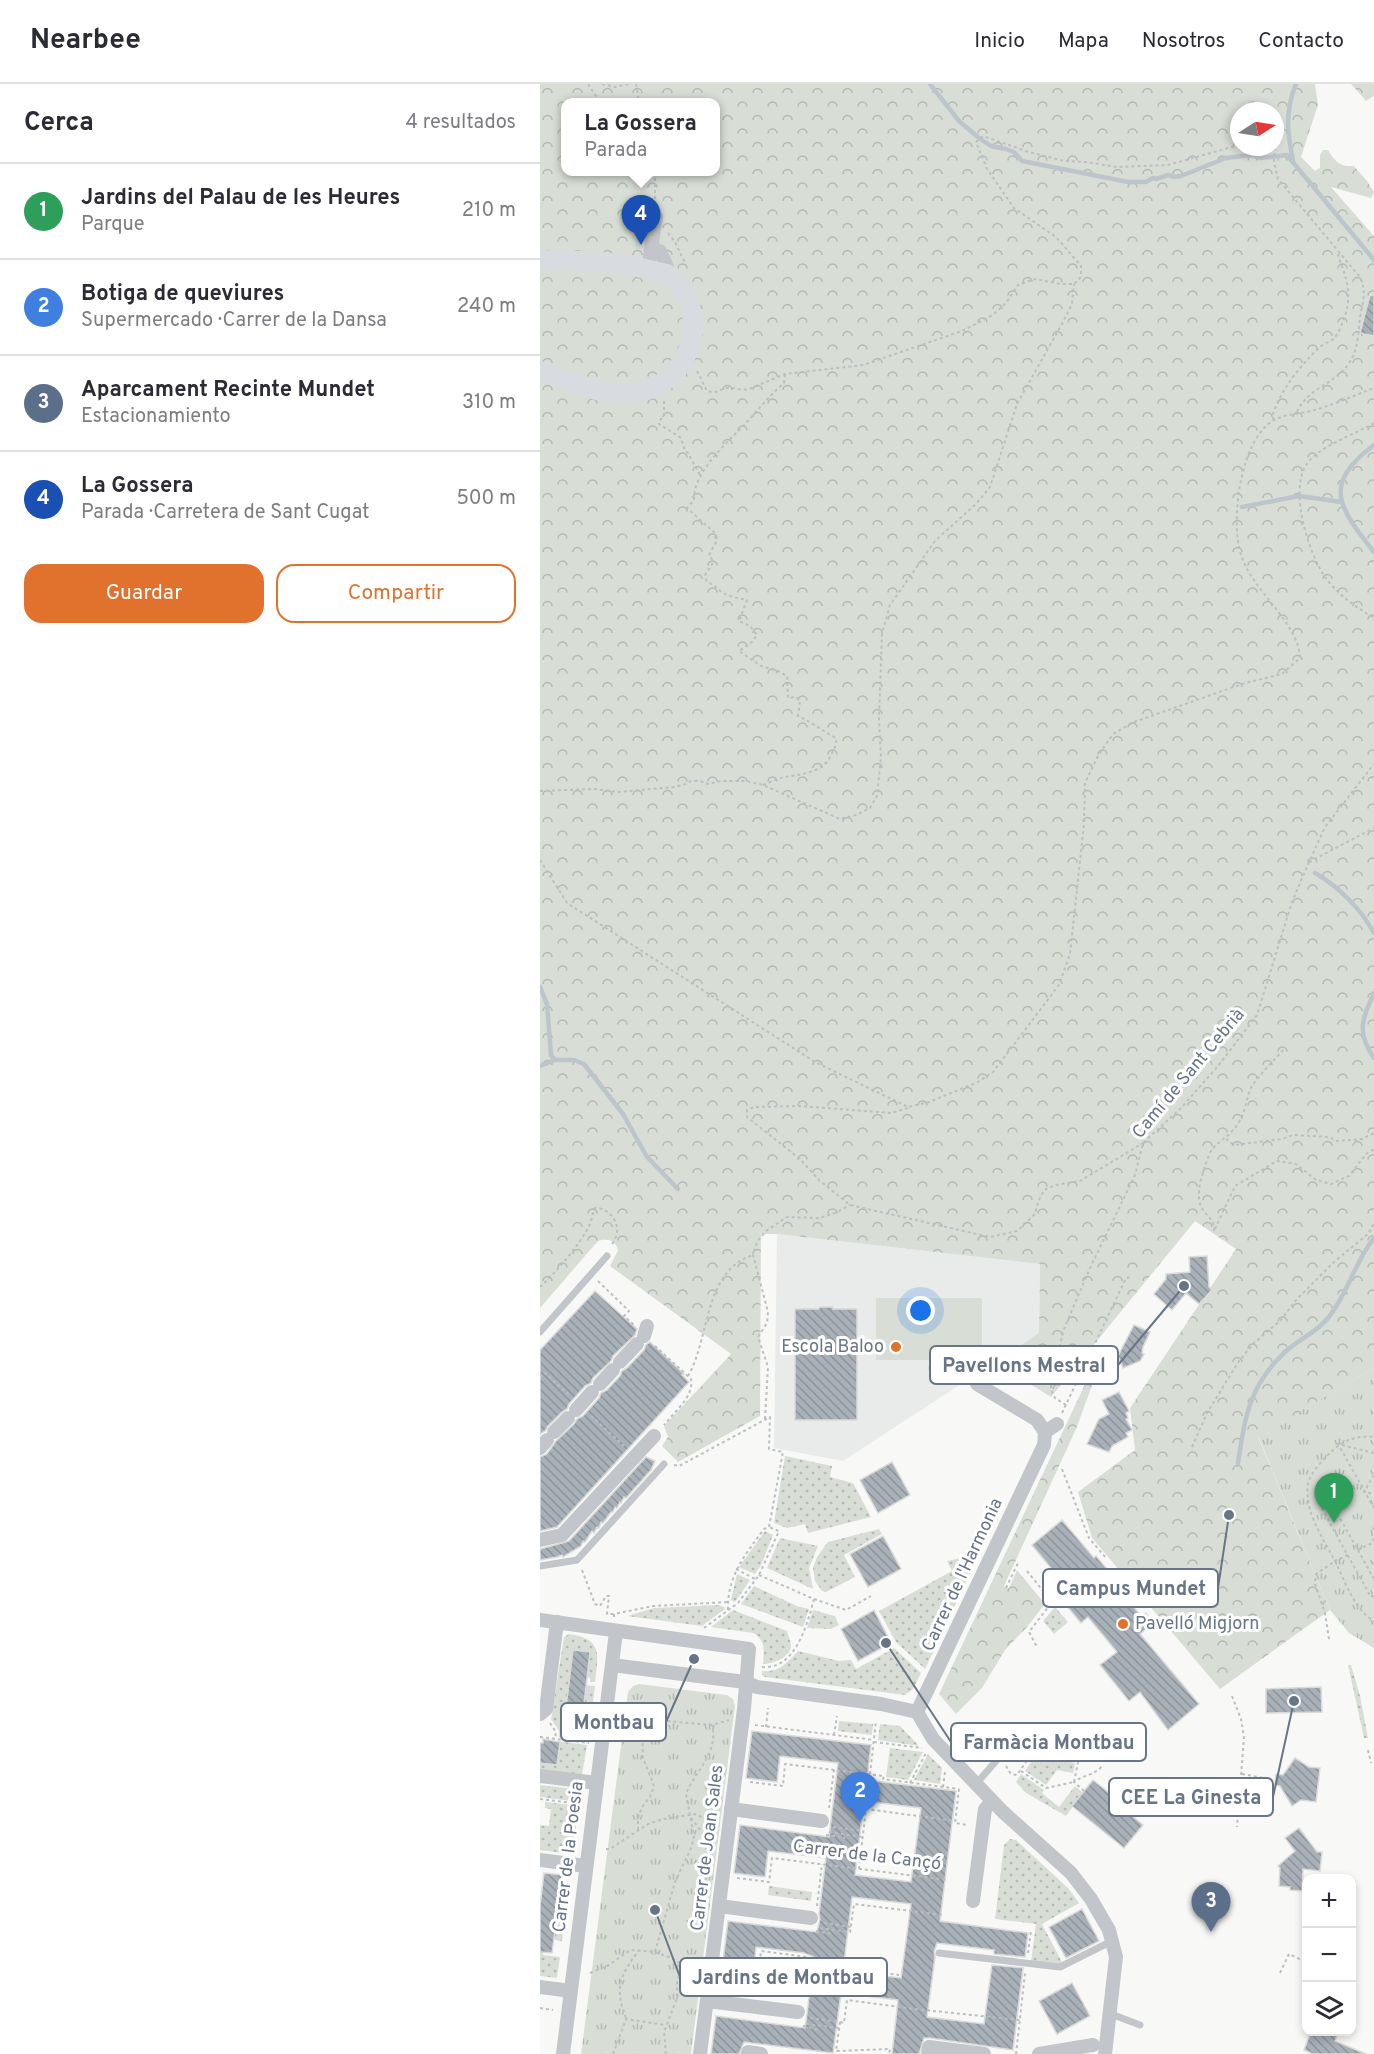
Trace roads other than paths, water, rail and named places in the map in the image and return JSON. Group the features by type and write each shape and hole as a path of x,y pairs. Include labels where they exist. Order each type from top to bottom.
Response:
{"main road":[{"path":"540,260 627,263 648,269 679,272 692,313 693,334 691,346 683,362 671,376 662,383 639,392 618,394 540,371"},
{"path":"540,361 592,378 615,382 643,379 660,370 673,356 680,338 680,310 671,294 648,269"}],"street":[{"path":"648,269 656,218"},
{"path":"652,249 660,251 679,272"},
{"path":"547,1440 643,1335"},
{"path":"977,1384 1037,1420 1045,1432 1057,1424"},
{"name":"Carrer de l'Harmonia","path":"918,1712 1044,1445 1045,1432"},
{"path":"540,1540 562,1535 654,1436"},
{"path":"540,1620 602,1628 615,1626"},
{"path":"544,1717 557,1622"},
{"name":"Carrer de la Poesia","path":"563,2054 615,1626"},
{"name":"Carrer de Joan Sales","path":"615,1626 749,1649 744,1709 700,2054"},
{"path":"612,1665 745,1682 757,1687 880,1704 918,1712 933,1739 992,1801 1071,1873 1091,1899 1109,1930 1116,1957 1105,2054"},
{"path":"540,1776 597,1783"},
{"path":"973,1901 985,1809 992,1801"},
{"path":"731,1809 825,1818"},
{"path":"540,1860 586,1866"},
{"path":"719,1906 814,1921"},
{"path":"540,1987 571,1991"},
{"path":"707,2001 801,2020"},
{"path":"1040,2054 1093,2045"},
{"path":"928,2054 929,2047 984,2054"},
{"path":"748,2054 748,2052 760,2054"}],"lane":[{"path":"540,1332 608,1256"},
{"path":"932,1368 950,1368 977,1384"},
{"path":"540,1566 577,1560 664,1464"},
{"path":"976,1784 1000,1762"},
{"path":"939,1953 1059,1968 1113,1941"},
{"path":"1111,2014 1140,2025"}],"waterway":[{"path":"930,84 959,121 979,138 991,146 1014,152 1022,161 1128,182 1146,182 1168,175 1181,176 1226,158 1287,155 1374,260"},
{"path":"1293,160 1288,122 1290,103 1296,84"},
{"path":"1374,445 1357,459 1341,485 1341,497 1345,509 1374,552"},
{"path":"1242,507 1299,496 1342,502"},
{"path":"1315,873 1349,899 1363,915 1374,933"},
{"path":"540,987 547,1004 551,1055 555,1060 574,1060 584,1064 623,1114 647,1157 678,1189"},
{"path":"1374,993 1366,1011 1363,1026 1365,1041 1374,1058"},
{"path":"540,1066 555,1060"},
{"path":"1238,1463 1246,1417 1263,1377 1285,1352 1328,1318 1374,1238"}],"place":[{"name":"La Gossera","path":"641,245"},
{"name":"Pavellons Mestral","path":"1184,1286"},
{"name":"Escola Baloo","path":"896,1347"},
{"name":"Campus Mundet","path":"1229,1515"},
{"name":"Jardins del Palau de les Heures","path":"1334,1523"},
{"name":"Pavelló Migjorn","path":"1123,1624"},
{"name":"Farmàcia Montbau","path":"886,1643"},
{"name":"Montbau","path":"694,1659"},
{"name":"CEE La Ginesta","path":"1294,1701"},
{"name":"Botiga de queviures","path":"860,1822"},
{"name":"Jardins de Montbau","path":"655,1910"},
{"name":"Aparcament Recinte Mundet","path":"1211,1932"}]}
